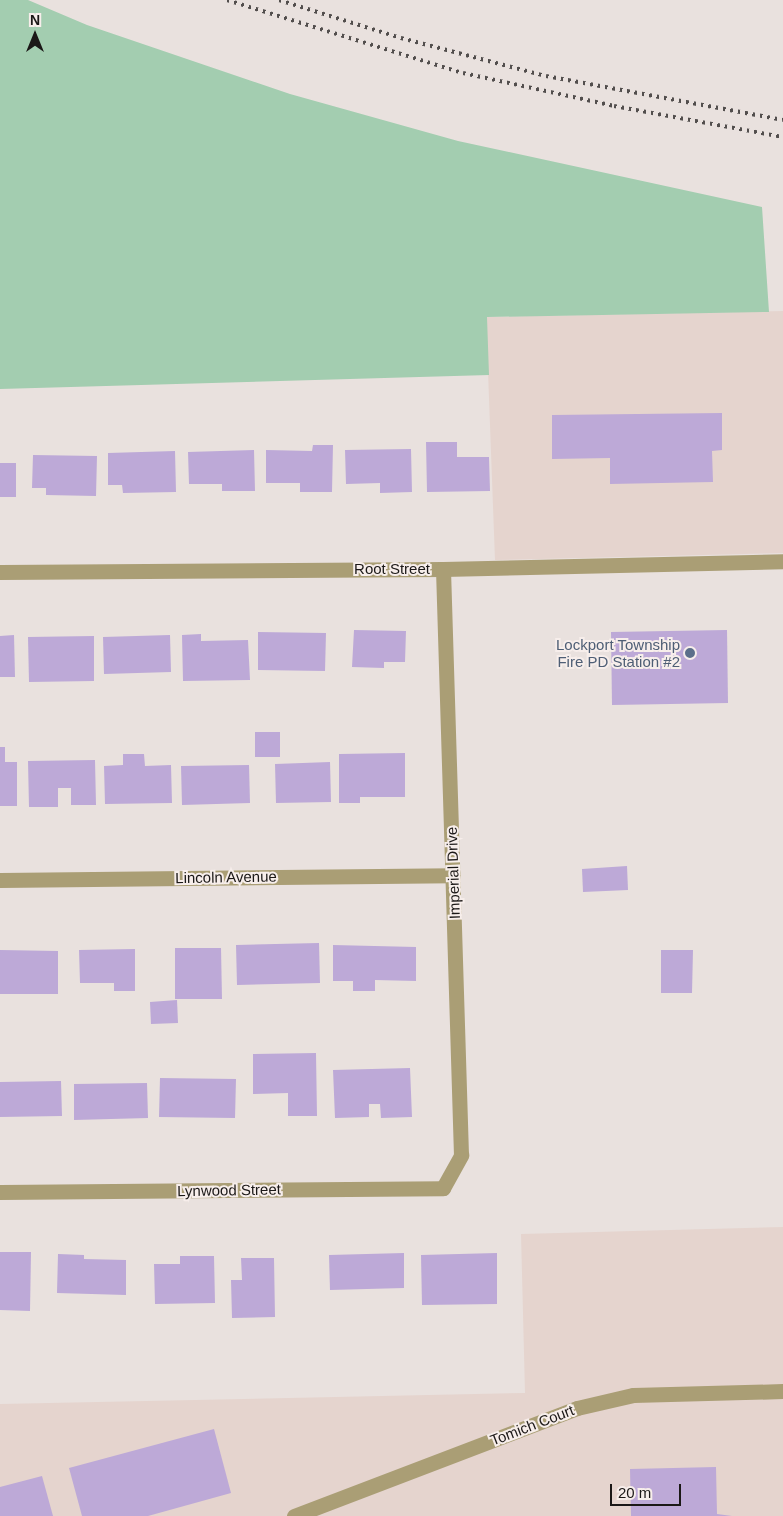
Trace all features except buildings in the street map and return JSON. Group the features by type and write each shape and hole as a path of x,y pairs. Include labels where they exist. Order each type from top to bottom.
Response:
{"street":[{"name":"Root Street","path":"0,572 443,569 783,561"},
{"name":"Imperial Drive","path":"443,569 460,1155 450,1175"},
{"name":"Lincoln Avenue","path":"0,880 453,874"},
{"name":"Lynwood Street","path":"0,1192 443,1188 450,1175"},
{"name":"Tomich Court","path":"294,1516 577,1408 633,1395 783,1391"}],"shaded area":[{"path":"783,311 783,553 495,560 486,317"},
{"path":"783,1227 783,1516 0,1516 0,1404 525,1393 521,1234"}],"green space":[{"path":"0,0 28,0 87,25 290,94 458,141 762,207 769,312 487,317 489,375 0,389"}],"railway":[{"path":"227,0 463,73 614,106 783,137"},
{"path":"279,0 401,38 546,76 783,120"}],"place":[{"name":"Lockport Township Fire PD Station #2","path":"690,653"}]}
